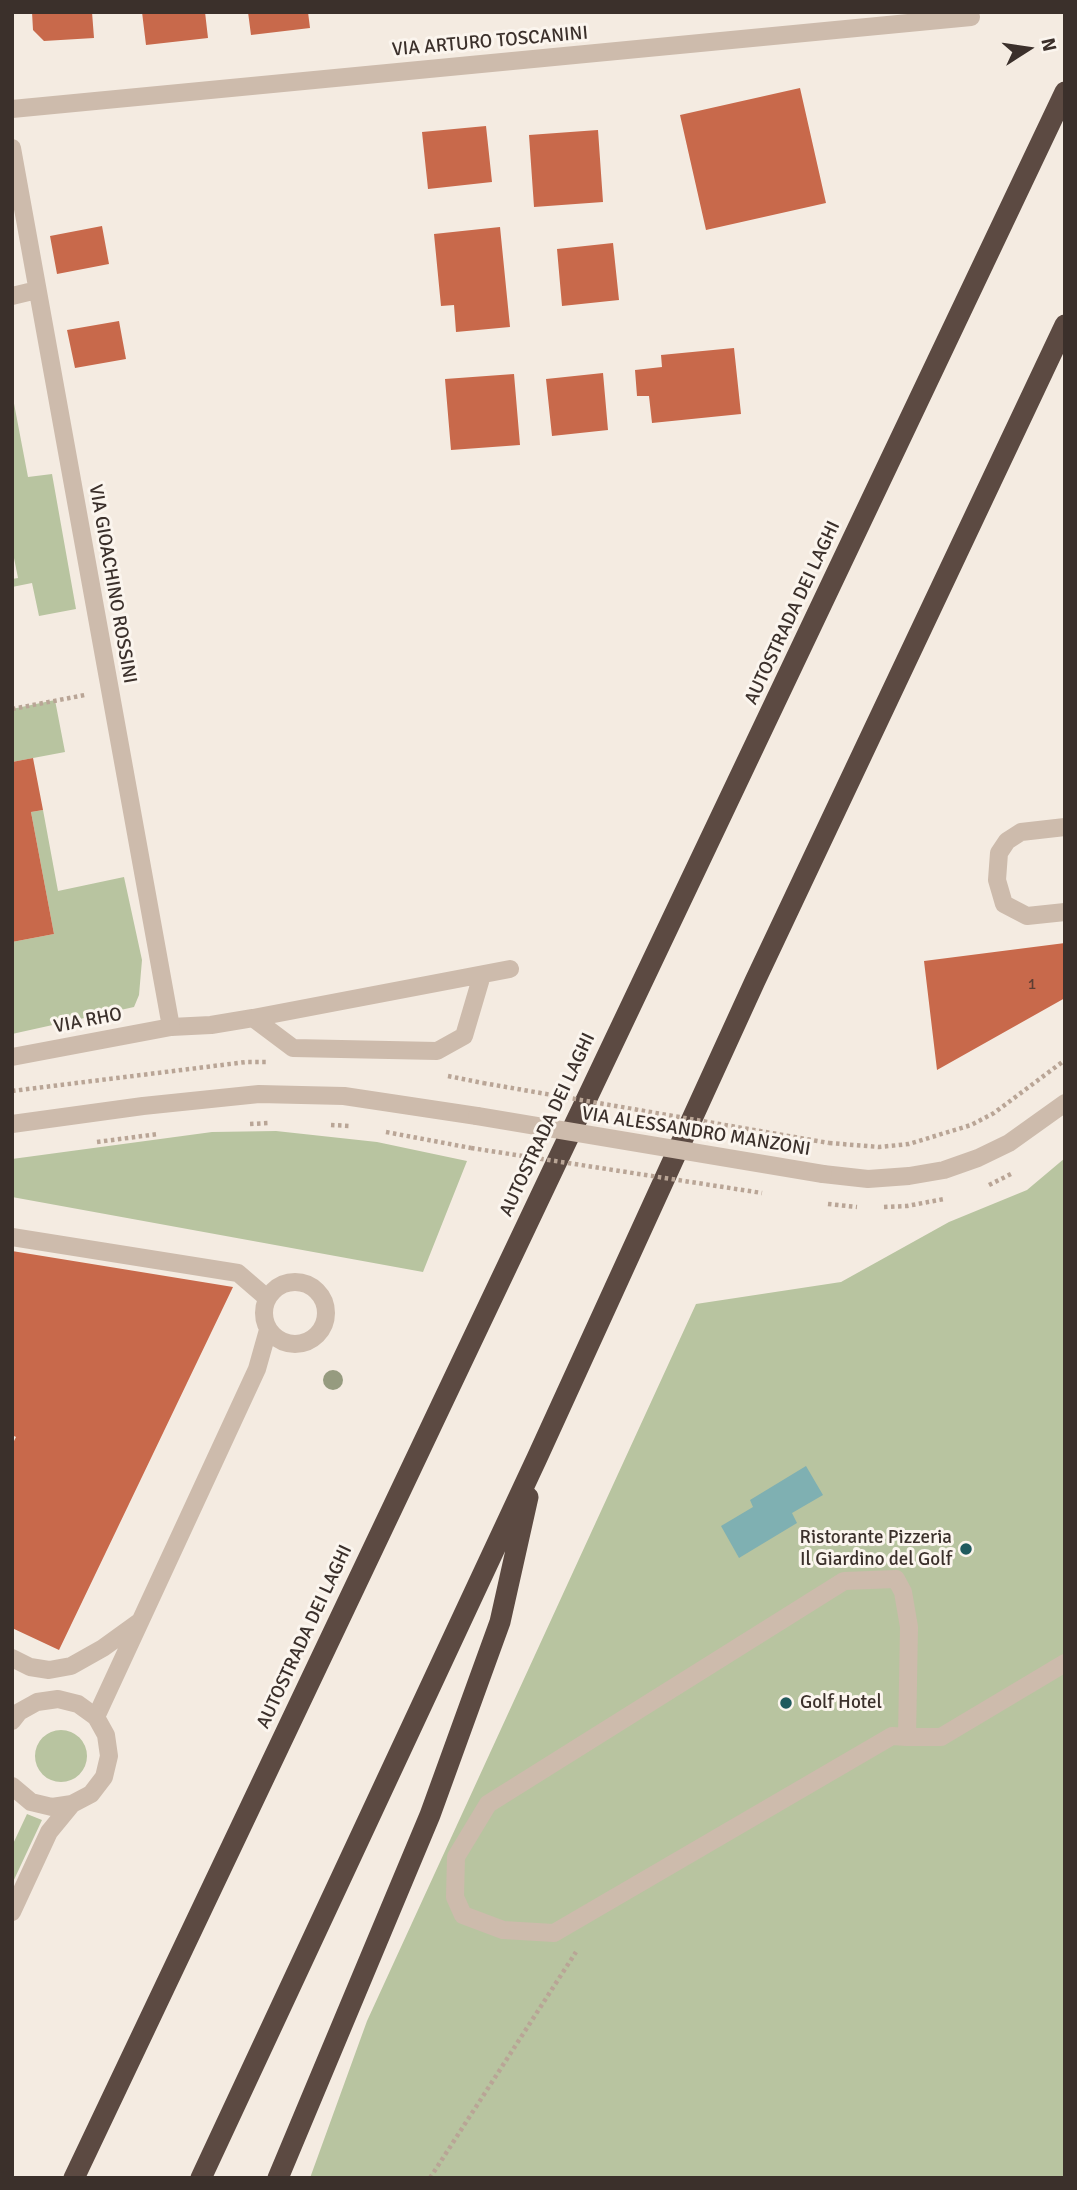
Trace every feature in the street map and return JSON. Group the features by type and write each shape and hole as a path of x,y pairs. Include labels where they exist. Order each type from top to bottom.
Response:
{"highway":[{"name":"AUTOSTRADA DEI LAGHI","path":"74,2178 1065,92"},
{"path":"201,2178 537,1458 755,981 1065,326"},
{"path":"278,2178 440,1789 500,1622 537,1458"}],"street":[{"name":"VIA ARTURO TOSCANINI","path":"12,109 971,17"},
{"name":"VIA GIOACHINO ROSSINI","path":"12,148 172,1027"},
{"path":"12,296 37,290"},
{"path":"1065,827 1021,832 1007,841 999,853 998,880 1004,904 1027,916 1065,912"},
{"name":"VIA RHO","path":"12,1057 172,1027 211,1025 253,1018 510,969"},
{"path":"253,1018 293,1048 438,1051 464,1036 481,975"},
{"name":"VIA ALESSANDRO MANZONI","path":"12,1124 142,1106 259,1094 344,1096 868,1179 944,1170 978,1158 1009,1143 1065,1103"},
{"path":"12,1237 238,1273 267,1298"},
{"path":"257,1369 293,1345 312,1340 324,1325 325,1305 321,1297 314,1288 293,1282 283,1284 267,1298 264,1320 275,1338 293,1345"},
{"path":"96,1717 257,1369 268,1330"},
{"path":"906,1737 909,1628 903,1592 896,1579 844,1581 488,1804 456,1857 455,1897 463,1915 503,1930 554,1933 892,1737 906,1737 941,1737 1065,1663"},
{"path":"12,1658 30,1667 49,1670 72,1666 139,1622"},
{"path":"12,1702 58,1699 78,1704 96,1717 106,1735 109,1756 104,1777 91,1794 72,1804 52,1807 13,1794"},
{"path":"12,1721 19,1712 37,1702"},
{"path":"12,1912 49,1832 72,1804"}],"path":[{"path":"12,709 110,690"},
{"path":"482,1083 829,1143 879,1147 909,1144 971,1125 994,1113 1065,1060"},
{"path":"244,1124 282,1122"},
{"path":"328,1124 360,1128"},
{"path":"383,1131 471,1148 765,1194"},
{"path":"95,1142 164,1133"},
{"path":"430,2178 577,1950"}],"green space":[{"path":"12,393 28,477 52,474 76,609 39,616 32,583 12,587 12,579 18,578 12,548"},
{"path":"55,700 65,752 12,762 12,709"},
{"path":"43,810 58,891 124,877 142,960 139,995 134,1007 12,1034 12,942 54,934 31,812"},
{"path":"276,1131 377,1142 467,1161 423,1272 12,1197 12,1159 212,1132"},
{"path":"1065,1158 1065,2178 310,2178 367,2021 696,1304 841,1282 949,1222 1027,1190"},
{"path":"61,1730 80,1737 87,1756 80,1775 61,1782 42,1775 35,1756 42,1737"},
{"path":"27,1814 42,1820 12,1884 12,1846"}],"water":[{"path":"806,1466 823,1495 792,1513 797,1523 739,1558 721,1526 753,1507 750,1500"}],"building":[{"path":"32,12 92,12 94,38 44,41 33,30"},
{"path":"142,12 205,12 208,38 146,45"},
{"path":"248,12 308,12 310,28 251,35"},
{"path":"800,88 826,203 706,230 680,115"},
{"path":"486,126 492,182 428,189 422,132"},
{"path":"598,130 603,202 534,207 529,135"},
{"path":"102,226 109,264 57,274 50,236"},
{"path":"500,227 510,327 456,332 454,305 441,306 434,234"},
{"path":"613,243 619,300 562,306 557,249"},
{"path":"119,321 126,359 75,368 67,330"},
{"path":"734,348 741,414 652,423 649,396 637,396 635,370 662,367 661,355"},
{"path":"603,373 608,430 552,436 546,379"},
{"path":"514,374 520,445 451,450 445,379"},
{"path":"33,758 43,810 31,812 54,934 12,942 12,762"},
{"path":"1065,943 1065,998 937,1070 924,961"},
{"path":"12,1251 233,1287 59,1650 12,1628 12,1445 16,1437 12,1435"}],"place":[{"name":"Ristorante Pizzeria Il Giardino del Golf","path":"966,1549"},
{"name":"Golf Hotel","path":"786,1703"}]}
